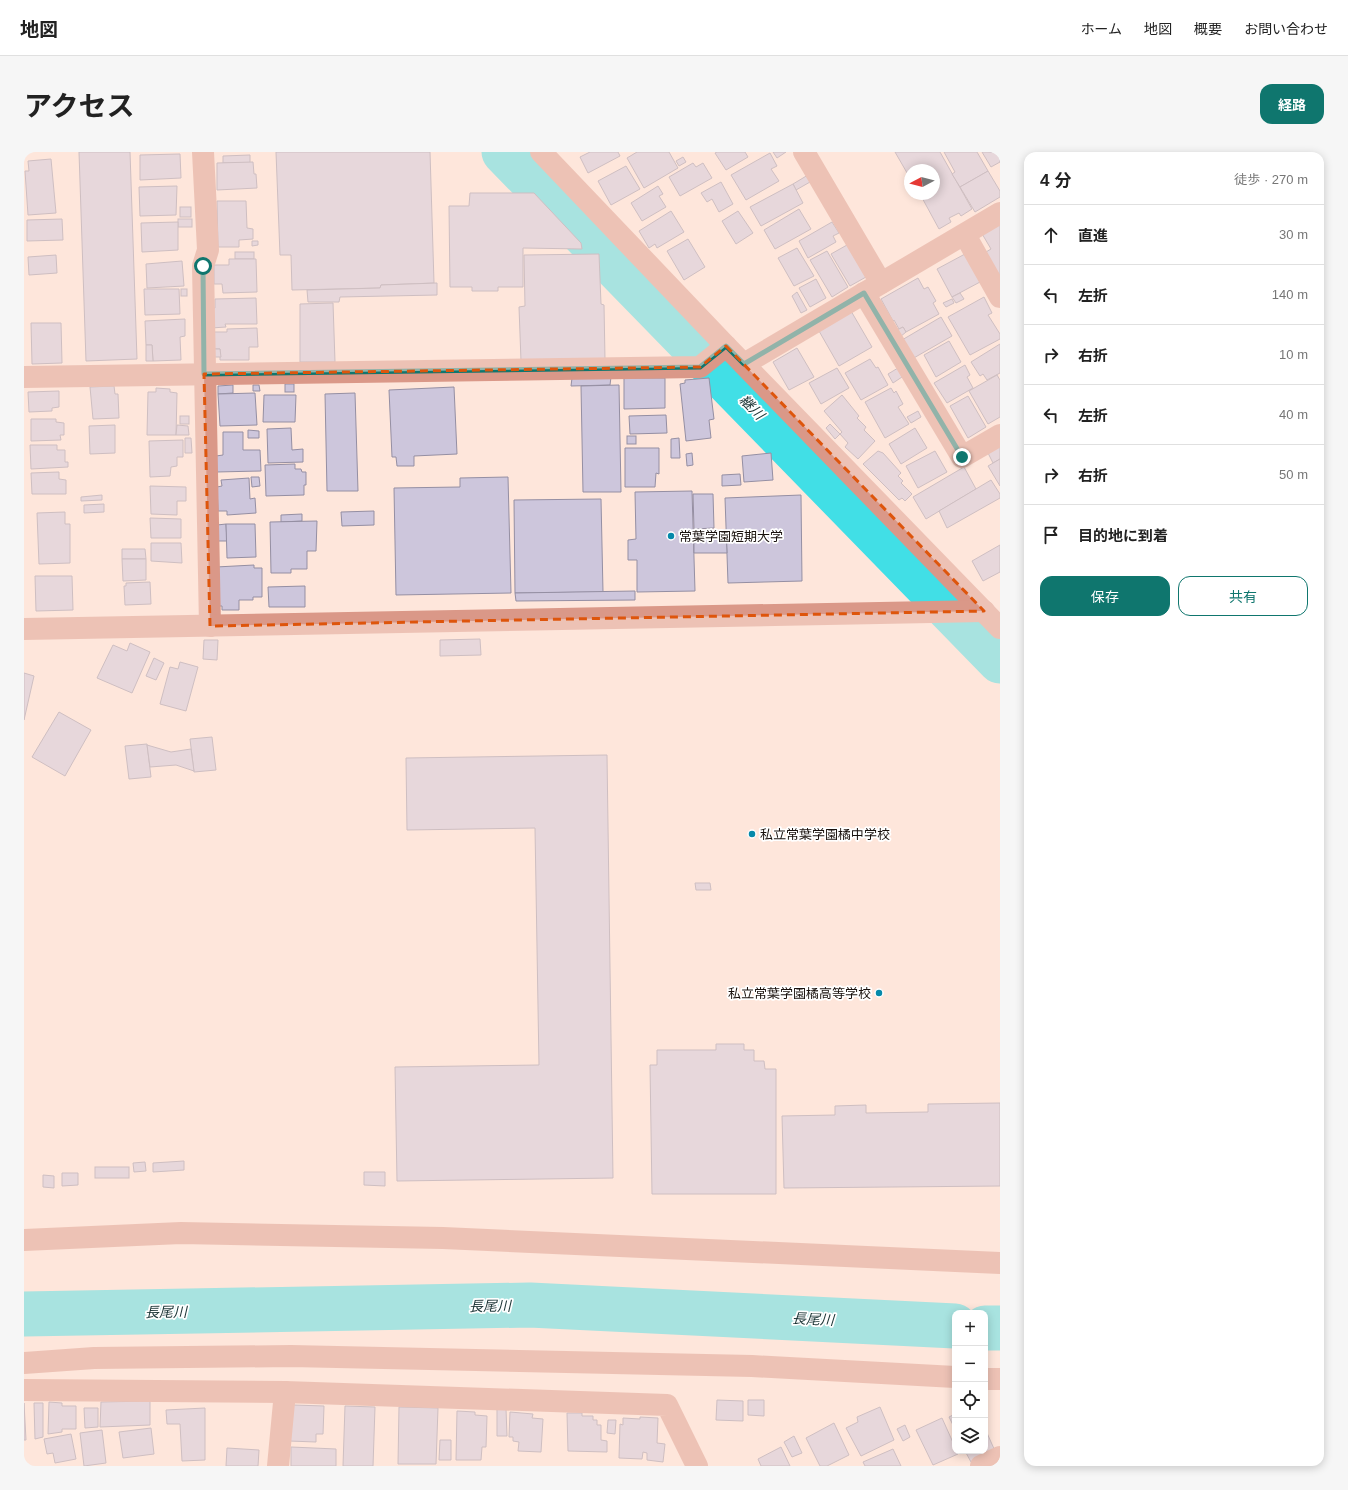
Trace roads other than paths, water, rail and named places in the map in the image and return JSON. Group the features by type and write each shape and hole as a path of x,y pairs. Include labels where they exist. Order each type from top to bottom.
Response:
{"street":[{"path":"203,152 208,250 203,266 210,626"},
{"path":"541,152 726,346 1000,628"},
{"path":"804,152 873,288 962,457 1000,435"},
{"path":"744,364 1000,213"},
{"path":"965,235 1000,297"},
{"path":"24,377 700,367 726,346"},
{"path":"24,630 984,611"},
{"path":"24,1240 181,1234 435,1238 1000,1263"},
{"path":"24,1363 94,1358 291,1356 752,1366 952,1377"},
{"path":"988,1378 1000,1379"},
{"path":"24,1390 285,1392 666,1405 697,1466"},
{"path":"278,1466 285,1392"},
{"path":"981,1466 1000,1457"}],"waterway":[{"name":"継川","path":"504,152 1000,661"},
{"name":"長尾川","path":"24,1314 530,1305 952,1326"},
{"name":"長尾川","path":"988,1328 1000,1328"}],"place":[{"name":"常葉学園短期大学","path":"671,536"},
{"name":"私立常葉学園橘中学校","path":"752,834"},
{"name":"私立常葉学園橘高等学校","path":"879,993"}]}
